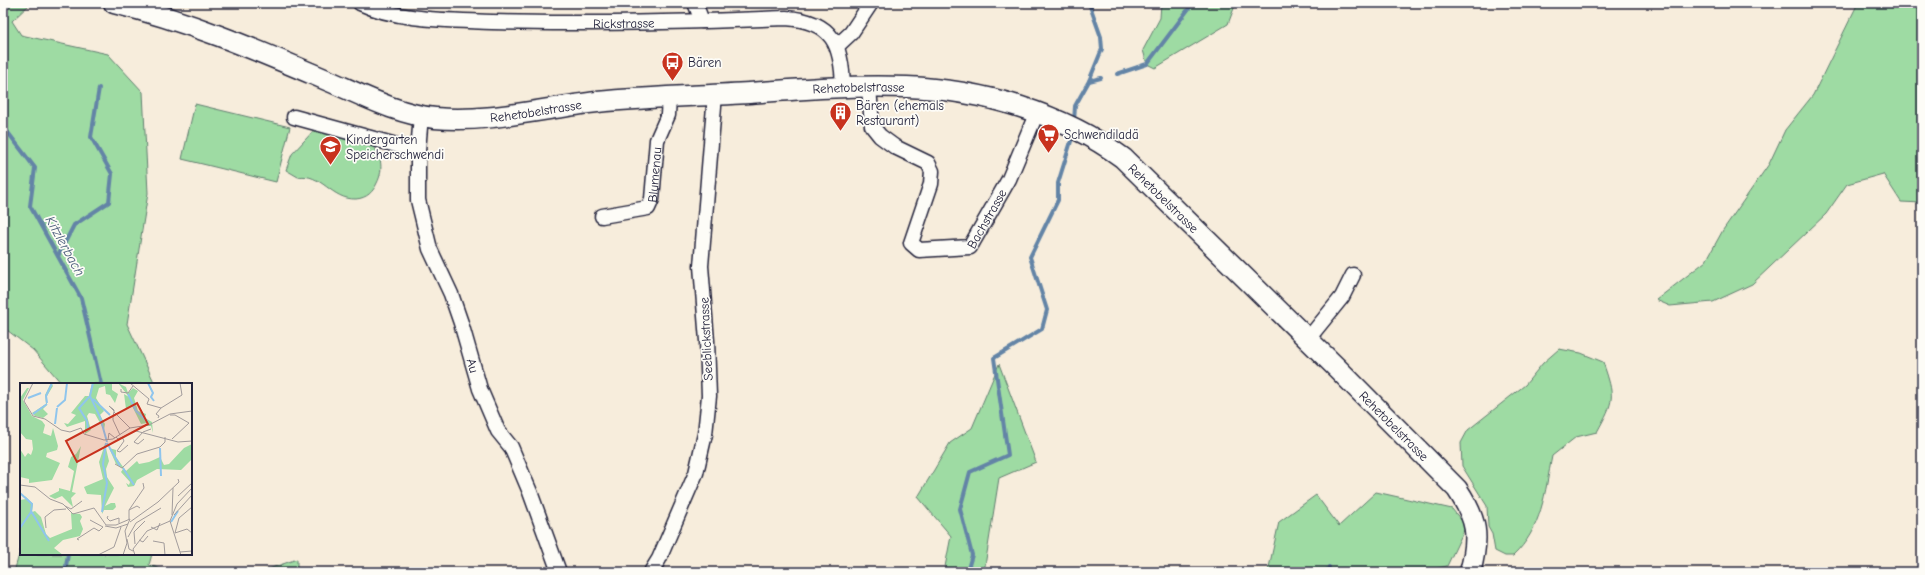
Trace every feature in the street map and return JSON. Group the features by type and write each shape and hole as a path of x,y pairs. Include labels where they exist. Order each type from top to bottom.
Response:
{"street":[{"name":"Rehetobelstrasse","path":"114,3 162,16 208,32 397,109 434,118 494,117 600,102 668,97 843,87 907,87 942,91 1006,103 1037,112 1074,127 1123,158 1308,339 1457,489 1469,507 1476,526 1474,558 1470,572"},
{"name":"Rickstrasse","path":"360,3 392,13 438,20 595,24 786,18 802,19 813,23 822,29 831,37 837,46 842,63 843,87"},
{"path":"695,3 702,21"},
{"path":"837,46 851,33 871,3"},
{"name":"Bachstrasse","path":"869,87 872,126 880,136 895,147 928,163 932,171 931,184 911,243 920,250 970,247 1010,178 1037,112"},
{"name":"Seeblickstrasse","path":"650,572 659,559 696,473 705,434 709,396 707,341 701,266 715,94"},
{"name":"Blumenau","path":"602,216 648,208 652,199 657,140 670,109 668,97"},
{"name":"Au","path":"421,115 418,151 418,200 430,249 462,322 480,390 498,431 508,442 530,492 559,572"},
{"path":"294,117 418,151"},
{"path":"1308,339 1342,297 1353,275"}],"green space":[{"path":"3,3 31,3 12,21 21,35 108,54 143,92 148,193 127,324 155,383 61,383 33,350 3,327"},
{"path":"1161,3 1236,3 1228,24 1155,68 1147,64 1143,50 1160,18"},
{"path":"1858,3 1922,3 1922,203 1901,202 1883,174 1847,184 1826,214 1752,284 1713,302 1670,306 1656,300 1706,261 1723,230 1769,164 1785,130 1813,95"},
{"path":"195,104 290,127 276,182 182,159"},
{"path":"317,127 364,140 373,146 379,156 381,172 375,186 369,194 356,199 347,198 313,178 298,177 286,170 292,154"},
{"path":"1559,349 1581,353 1603,362 1610,383 1610,405 1597,432 1576,437 1552,456 1541,509 1536,522 1523,545 1513,556 1505,556 1495,551 1492,534 1488,527 1487,506 1462,466 1461,443 1468,430 1525,385 1543,363"},
{"path":"999,364 1036,462 999,478 984,572 944,572 951,536 918,497 950,443 972,428"},
{"path":"1376,492 1452,509 1466,526 1447,566 1422,572 1268,572 1279,522 1316,495 1339,526"},
{"path":"20,551 20,555 152,555 149,565 171,572 14,572"},
{"path":"297,559 297,572 260,572"}],"waterway":[{"path":"1089,3 1101,37 1102,49 1089,81"},
{"path":"1117,74 1147,64 1193,3"},
{"path":"1074,122 1075,106 1089,81 1101,78"},
{"path":"58,256 74,225 109,202 112,174 91,137 99,88"},
{"name":"Kitzlerbach","path":"3,126 35,168 30,206 81,298 101,383"},
{"path":"967,572 972,555 960,509 970,472 1008,455 994,358 1042,329 1047,310 1030,257 1058,200 1058,183 1073,135"},
{"name":"Kitzlerbach","path":"65,572 68,555"},
{"path":"1327,572 1329,567"}],"place":[{"name":"Bären","path":"673,82"},
{"name":"Bären (ehemals Restaurant)","path":"841,132"},
{"name":"Schwendiladä","path":"1048,154"},
{"name":"Kindergarten Speicherschwendi","path":"331,166"}]}
